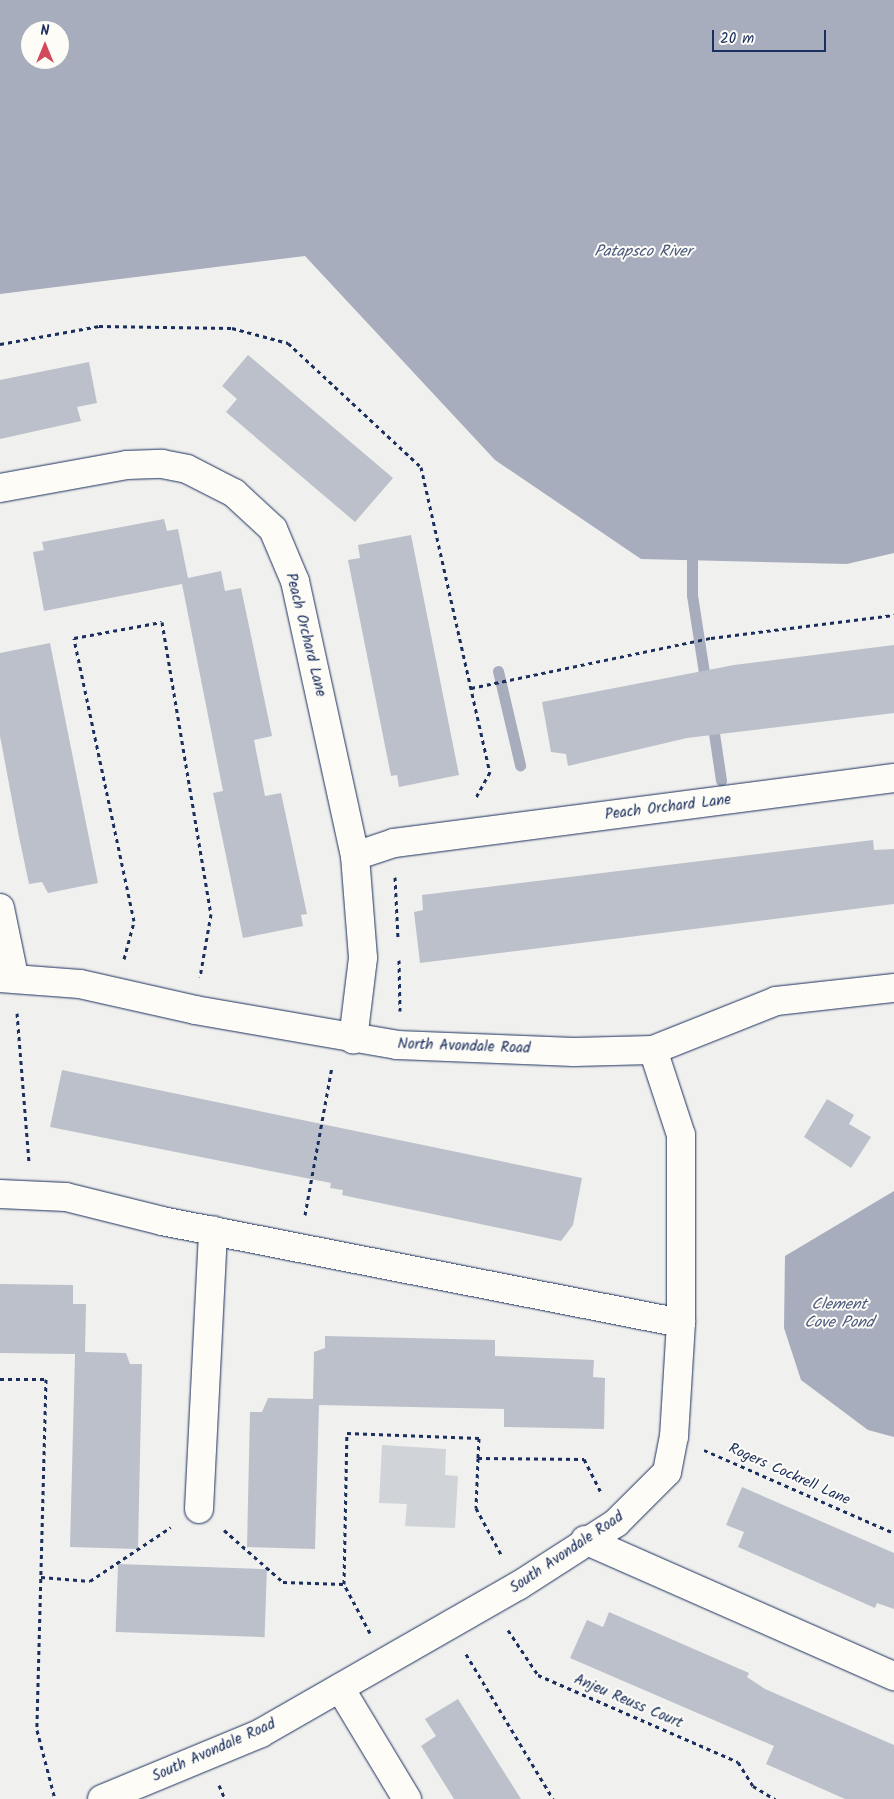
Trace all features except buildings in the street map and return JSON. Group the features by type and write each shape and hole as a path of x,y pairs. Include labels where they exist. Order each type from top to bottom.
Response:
{"street":[{"name":"Peach Orchard Lane","path":"0,488 127,465 162,464 207,478 259,513 273,530 294,581 355,856 363,958 346,1038"},
{"name":"Peach Orchard Lane","path":"355,856 394,843 894,778"},
{"path":"0,908 7,977"},
{"name":"North Avondale Road","path":"7,977 114,992 195,1010 346,1038 397,1045 574,1052 654,1050 776,1000 894,988"},
{"name":"South Avondale Road","path":"102,1799 261,1733 449,1626 518,1586 585,1540 616,1523 667,1472 674,1437 681,1323 681,1135 654,1050"},
{"path":"0,1194 66,1197 213,1230 681,1323"},
{"path":"199,1509 213,1230"},
{"path":"585,1540 894,1676"},
{"path":"340,1688 407,1799"}],"path":[{"path":"0,344 99,326 232,328 288,343 421,467 490,772 471,806"},
{"path":"471,688 711,638 894,615"},
{"path":"114,992 134,921 74,638 162,622 211,914 195,1010"},
{"path":"394,843 398,947"},
{"path":"397,1045 399,956"},
{"path":"7,977 32,1194"},
{"path":"299,1247 346,1038"},
{"path":"0,1379 46,1379 37,1730 55,1799"},
{"path":"387,1661 344,1584 348,1432 479,1438 476,1508 518,1586"},
{"name":"Rogers Cockrell Lane","path":"674,1437 894,1533"},
{"path":"478,1458 584,1459 616,1523"},
{"path":"41,1577 90,1581 199,1509 283,1582 344,1584"},
{"name":"Anjeu Reuss Court","path":"490,1602 538,1675 738,1762 752,1786 775,1799"},
{"path":"449,1626 553,1799"}],"shaded area":[{"path":"382,1445 446,1449 445,1475 458,1476 455,1528 405,1526 407,1504 379,1503"}],"water":[{"name":"Patapsco River","path":"0,0 894,0 894,553 847,564 641,559 495,460 305,256 0,294"},
{"name":"Clement Cove Pond","path":"894,1191 894,1437 868,1430 801,1380 784,1328 785,1256"}],"waterway":[{"path":"692,560 692,595 706,685"},
{"path":"498,671 520,765"},
{"path":"712,720 721,780"}]}
